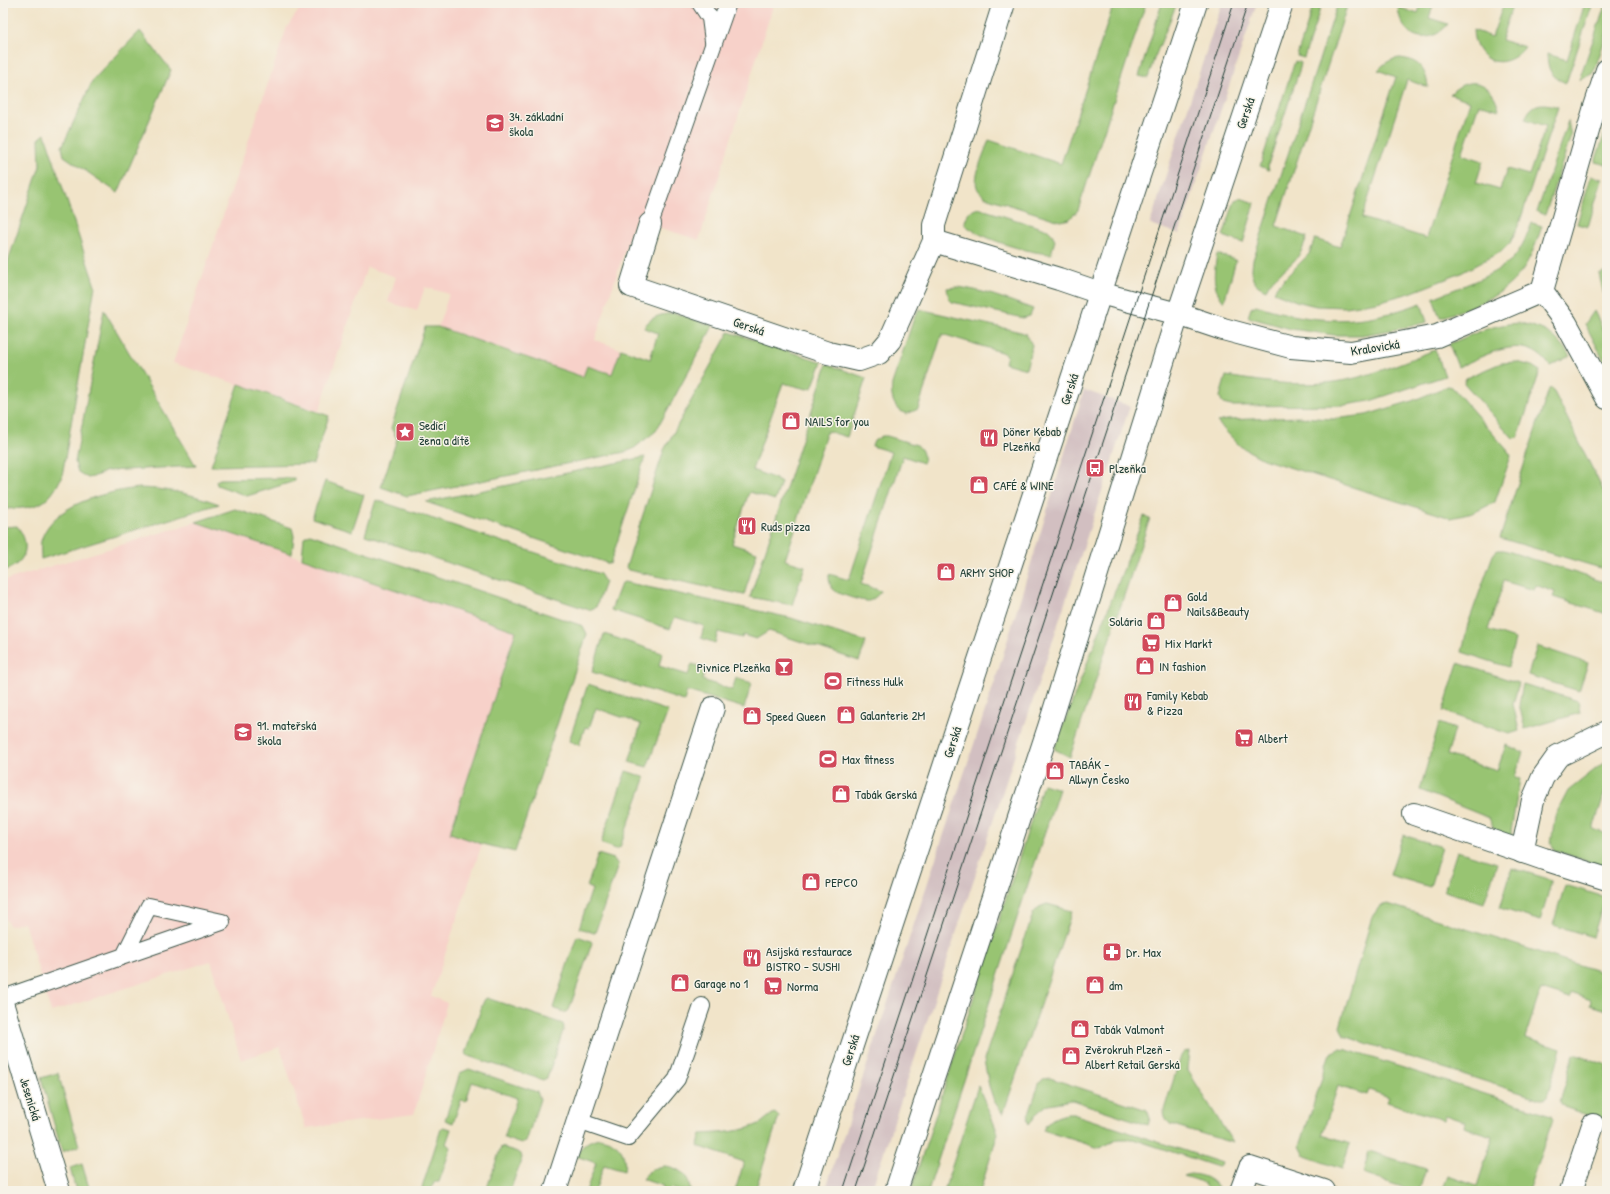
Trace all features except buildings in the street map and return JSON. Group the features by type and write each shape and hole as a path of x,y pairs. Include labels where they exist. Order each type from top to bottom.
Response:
{"street":[{"name":"Gerská","path":"650,224 631,286 828,352 859,360 878,353 890,340 934,240 934,225 1004,3"},
{"name":"Gerská","path":"804,1191 1196,3"},
{"name":"Gerská","path":"896,1191 1049,727 1178,314 1282,3"},
{"path":"1607,70 1542,291 1566,323 1607,398"},
{"path":"934,240 1059,278 1100,293 1178,314"},
{"name":"Kralovická","path":"1178,314 1223,329 1292,347 1351,352 1437,336 1542,291"},
{"path":"555,1191 713,708"},
{"path":"1522,852 1533,800 1543,777 1558,756 1607,732"},
{"path":"1414,814 1522,852 1607,879"},
{"name":"Jesenická","path":"3,1006 59,1191"},
{"path":"1571,1191 1593,1125"},
{"path":"1241,1191 1250,1167 1324,1191"}],"lane":[{"path":"700,3 710,18 713,45"},
{"path":"650,224 728,3"},
{"path":"3,998 222,922 149,906 124,956"},
{"path":"578,1121 628,1138 677,1079 702,1006"}],"shaded area":[{"name":"34. základní škola","path":"304,3 774,3 699,240 635,220 595,340 621,349 612,374 587,366 584,377 438,327 449,294 425,287 417,311 388,302 396,277 367,267 319,411 173,363 287,27"},
{"path":"1222,3 1257,3 1179,234 1150,224"},
{"path":"1084,390 1130,406 871,1191 825,1191 996,678"},
{"name":"91. mateřská škola","path":"196,522 516,631 450,833 482,844 431,996 447,1003 414,1114 306,1128 280,1047 241,1060 211,961 51,1012 24,922 10,926 3,915 3,581"}],"green space":[{"path":"1114,3 1146,3 1078,210 1070,219 1060,221 985,197 978,190 976,183 980,164 989,140 1061,164"},
{"path":"1162,3 1177,3 1154,59 1148,78 1139,76"},
{"path":"1314,3 1322,3 1304,58 1297,56"},
{"path":"1338,3 1348,3 1276,226 1307,237 1299,255 1291,264 1277,275 1266,290 1254,282 1252,275 1253,260"},
{"path":"1421,3 1434,3 1429,18 1448,24 1432,36 1417,36 1404,26 1400,18 1398,7 1418,14"},
{"path":"1504,3 1513,3 1501,40 1525,47 1509,60 1500,62 1492,61 1485,57 1479,50 1475,41 1473,30 1492,37"},
{"path":"1585,3 1593,3 1566,83 1556,78 1551,72 1547,54 1567,60"},
{"path":"1606,3 1607,33 1595,69 1592,74 1579,80"},
{"path":"140,31 171,70 118,193 64,156 62,147 93,80"},
{"path":"1400,58 1417,63 1420,66 1425,75 1428,87 1407,80 1362,218 1426,238 1470,101 1450,94 1465,84 1480,84 1492,93 1499,110 1479,104 1462,154 1483,161 1476,183 1500,190 1507,169 1529,175 1546,126 1525,119 1534,106 1547,104 1558,107 1519,224 1510,243 1500,252 1459,274 1410,293 1377,302 1346,307 1316,306 1296,301 1274,292 1277,286 1309,254 1315,239 1340,247 1396,77 1378,70 1393,59"},
{"path":"1295,61 1301,63 1300,68 1268,165 1269,170 1260,166"},
{"path":"1568,121 1571,136 1545,215 1537,212"},
{"path":"1607,127 1607,165 1595,162"},
{"path":"45,134 95,286 62,476 52,494 40,504 24,508 3,509 3,276 40,166 39,139"},
{"path":"1591,176 1602,179 1588,227 1577,224"},
{"path":"1240,198 1255,203 1243,243 1223,236 1235,200"},
{"path":"978,208 1048,230 1055,240 1051,254 1018,248 993,240 972,230 964,224 969,212"},
{"path":"1532,223 1542,226 1526,264 1516,278 1492,297 1478,304 1440,318 1433,298 1488,275 1508,263 1515,256 1525,240"},
{"path":"1217,254 1236,260 1224,302 1217,290 1214,279"},
{"path":"1607,271 1607,308 1599,274"},
{"path":"957,287 986,293 1033,309 1030,316 1023,318 952,302 949,299 947,288"},
{"path":"1421,303 1427,322 1362,335 1334,335 1291,329 1248,317 1251,308 1256,305 1278,312 1299,316 1339,320 1359,319 1379,315"},
{"path":"919,309 1026,334 1032,345 1026,369 1005,363 1007,355 1001,352 942,334 918,409 907,414 903,412 896,406 892,398 892,384 914,318"},
{"path":"104,310 196,466 107,471 88,478 78,472 75,462"},
{"path":"1594,311 1607,337 1607,366 1585,324"},
{"path":"675,313 713,326 656,431 633,449 625,452 407,496 381,487 397,439 391,428 425,327 438,327 583,377 587,366 612,374 621,349 650,359 658,333 644,328 653,318 657,316"},
{"path":"1520,323 1543,330 1554,337 1560,342 1570,356 1550,366 1540,355 1529,350 1506,348 1482,356 1458,367 1449,344 1492,327"},
{"path":"729,332 822,362 812,388 807,389 783,383 752,470 781,482 775,500 750,492 748,495 732,544 757,552 744,595 628,570 626,567 664,450"},
{"path":"1435,350 1445,376 1370,401 1345,405 1231,406 1223,404 1220,397 1226,376 1288,384 1336,382 1372,373"},
{"path":"1517,362 1532,366 1540,371 1518,437 1513,438 1464,383 1466,378 1501,363"},
{"path":"827,364 866,378 847,437 827,431 785,560 805,566 792,605 750,597"},
{"path":"239,384 329,416 313,464 211,466"},
{"path":"1448,386 1452,387 1511,456 1495,502 1473,513 1451,518 1263,459 1240,446 1217,422 1227,420 1298,417 1333,419 1366,415 1412,401"},
{"path":"1552,388 1607,498 1607,570 1500,538 1549,389"},
{"path":"882,436 887,436 917,445 923,453 923,463 903,456 861,584 881,591 873,599 866,601 835,591 830,584 829,574 849,580 891,452 872,446 874,441"},
{"path":"645,457 610,564 426,502"},
{"path":"294,478 295,481 247,496 217,485 216,481 220,479"},
{"path":"325,481 364,495 352,531 312,518"},
{"path":"140,488 180,493 199,497 219,504 41,559 41,541 47,528 56,518 68,509 97,496"},
{"path":"376,500 600,574 605,582 596,607 589,610 365,535"},
{"path":"235,509 292,528 294,536 292,554 196,522"},
{"path":"1144,516 1150,518 1070,757 1054,749"},
{"path":"17,526 22,533 24,540 24,553 17,564 3,571 3,527"},
{"path":"310,534 583,626 587,634 515,852 482,844 450,833 516,631 302,558 304,537"},
{"path":"1497,550 1504,550 1607,583 1607,614 1553,597 1555,592 1535,585 1533,590 1504,581 1488,630 1515,639 1508,667 1462,652 1468,624 1493,555"},
{"path":"624,582 791,618 866,642 859,661 769,631 756,639 743,635 742,638 718,632 715,643 701,638 704,626 675,617 670,629 611,610 621,584"},
{"path":"604,634 662,653 659,666 688,675 692,664 706,668 702,680 732,690 736,678 752,683 744,708 687,691 684,701 592,672"},
{"path":"1537,646 1588,663 1579,691 1528,675"},
{"path":"1458,663 1519,683 1513,704 1519,731 1509,734 1443,711"},
{"path":"588,684 668,711 647,767 629,762 641,724 596,708 589,728 585,727 579,745 569,741"},
{"path":"1523,684 1578,701 1580,713 1525,729 1519,704"},
{"path":"1439,723 1455,729 1447,755 1497,771 1506,745 1523,752 1515,777 1520,779 1511,831 1512,838 1496,834 1489,818 1420,790"},
{"path":"1607,760 1607,786 1593,829 1607,834 1607,868 1554,850 1551,843 1555,816 1568,791"},
{"path":"626,771 644,777 645,779 620,847 616,849 601,843"},
{"path":"1043,784 1059,789 928,1191 911,1191"},
{"path":"1403,835 1442,847 1430,887 1390,875"},
{"path":"1457,851 1497,863 1484,903 1444,891"},
{"path":"598,854 614,859 618,865 594,933 579,928 592,889 587,887"},
{"path":"1512,868 1552,880 1540,921 1500,908"},
{"path":"1565,885 1605,897 1593,937 1553,925"},
{"path":"1047,904 1072,911 1003,1114 994,1101 989,1086 984,1060 1033,914 1039,907"},
{"path":"1388,904 1607,974 1607,1010 1590,1005 1591,1000 1571,993 1570,998 1541,989 1525,1038 1561,1049 1547,1097 1540,1099 1344,1036 1340,1027 1372,917 1380,906"},
{"path":"577,936 591,941 592,943 569,1010 564,1012 553,1008"},
{"path":"487,998 563,1024 564,1028 547,1078 543,1080 468,1056 466,1053 483,1003"},
{"path":"1339,1049 1347,1050 1551,1115 1553,1119 1528,1191 1442,1191 1448,1176 1477,1186 1493,1136 1464,1127 1465,1122 1445,1115 1443,1120 1387,1102 1389,1097 1369,1090 1367,1095 1338,1086 1322,1135 1350,1144 1342,1169 1305,1156 1300,1146 1330,1053"},
{"path":"1189,1051 1187,1069 1233,1143 1170,1124 1164,1114 1181,1056 1184,1052"},
{"path":"1574,1054 1607,1065 1607,1122 1564,1107 1560,1102"},
{"path":"469,1069 537,1092 540,1099 526,1142 521,1144 504,1138 517,1098 472,1082 466,1101 461,1100 453,1123 445,1120 460,1073"},
{"path":"58,1073 79,1146 62,1152 41,1078"},
{"path":"1050,1078 1147,1110 1150,1118 1148,1125 1072,1100 1048,1104 1037,1113 1029,1125 1027,1119 1039,1084 1043,1079"},
{"path":"978,1086 998,1133 980,1191 944,1191"},
{"path":"774,1113 779,1116 755,1191 735,1191 744,1162 698,1146 701,1134 732,1132 754,1126 761,1123"},
{"path":"1067,1114 1073,1114 1222,1163 1221,1166 1218,1167 1133,1139 1119,1139 1099,1148 1043,1130 1053,1119"},
{"path":"443,1127 451,1129 446,1144 451,1147 439,1182 434,1182 431,1191 421,1191 441,1129"},
{"path":"599,1138 611,1142 620,1148 624,1158 624,1171 604,1165 595,1191 586,1191 596,1163 576,1156 585,1144"},
{"path":"501,1147 518,1152 521,1154 522,1158 510,1191 486,1191"},
{"path":"1369,1151 1426,1169 1419,1191 1414,1191 1363,1174"},
{"path":"82,1164 90,1191 76,1191 70,1168"},
{"path":"664,1166 674,1168 682,1173 688,1180 690,1191 679,1191 670,1188 669,1191 662,1191 663,1186 642,1179 657,1167"},
{"path":"1190,1174 1208,1178 1220,1191 1209,1191 1202,1183 1184,1176"}],"tram line":[{"path":"843,1191 1234,3"},
{"path":"856,1191 1248,3"}],"place":[{"name":"34. základní škola","path":"495,123"},
{"name":"NAILS for you","path":"791,421"},
{"name":"Sedící žena a dítě","path":"405,432"},
{"name":"Döner Kebab Plzeňka","path":"989,438"},
{"name":"Plzeňka","path":"1095,468"},
{"name":"CAFÉ & WINE","path":"979,485"},
{"name":"Ruds pizza","path":"747,526"},
{"name":"ARMY SHOP","path":"946,572"},
{"name":"Gold Nails&Beauty","path":"1173,603"},
{"name":"Solária","path":"1156,621"},
{"name":"Mix Markt","path":"1151,643"},
{"name":"IN fashion","path":"1145,666"},
{"name":"Pivnice Plzeňka","path":"784,667"},
{"name":"Fitness Hulk","path":"833,681"},
{"name":"Family Kebab & Pizza","path":"1133,702"},
{"name":"Galanterie 2M","path":"846,715"},
{"name":"Speed Queen","path":"752,716"},
{"name":"91. mateřská škola","path":"243,732"},
{"name":"Albert","path":"1244,738"},
{"name":"Max fitness","path":"828,759"},
{"name":"TABÁK - Allwyn Česko","path":"1055,771"},
{"name":"Tabák Gerská","path":"841,794"},
{"name":"PEPCO","path":"811,882"},
{"name":"Dr. Max","path":"1112,952"},
{"name":"Asijská restaurace BISTRO - SUSHI","path":"752,958"},
{"name":"Garage no 1","path":"680,983"},
{"name":"dm","path":"1095,985"},
{"name":"Norma","path":"773,986"},
{"name":"Tabák Valmont","path":"1080,1029"},
{"name":"Zvěrokruh Plzeň - Albert Retail Gerská","path":"1071,1056"}]}
